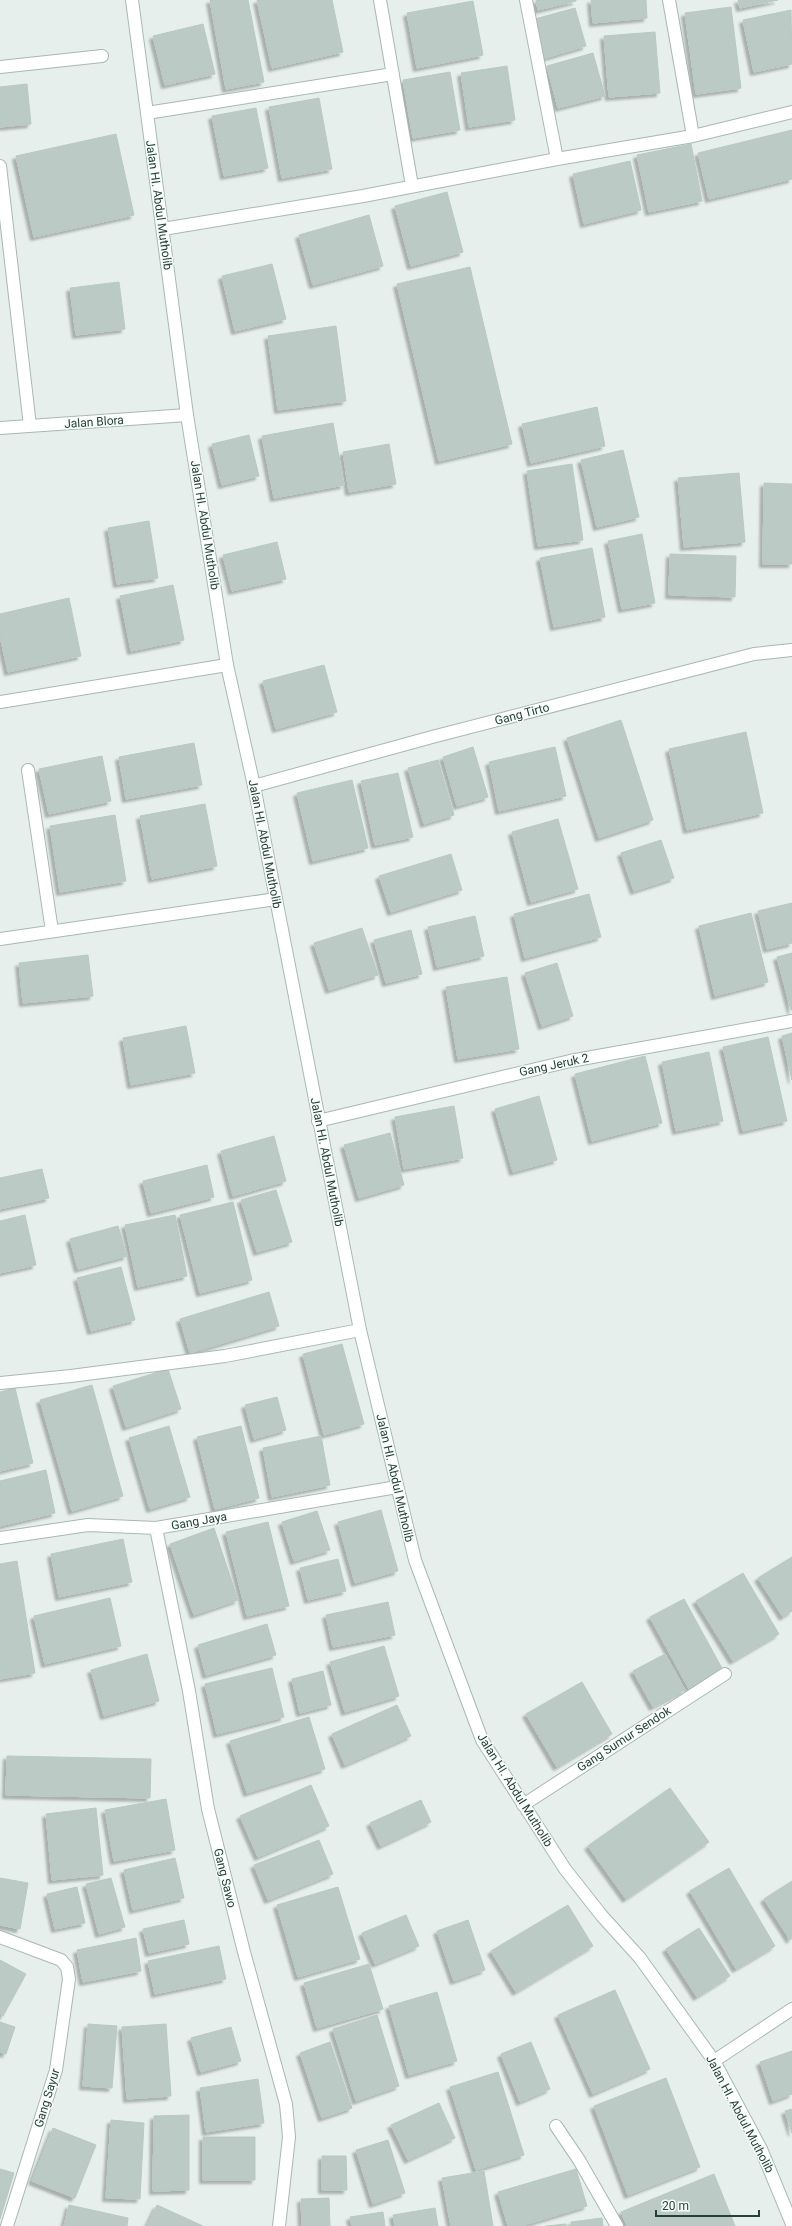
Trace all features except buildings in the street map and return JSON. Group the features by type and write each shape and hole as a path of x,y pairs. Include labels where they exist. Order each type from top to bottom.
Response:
{"street":[{"name":"Jalan HI. Abdul Mutholib","path":"132,0 187,416 227,666 254,786 360,1330 414,1560 482,1740 565,1869 602,1916 640,1958 714,2061 761,2149 792,2224"},
{"path":"380,0 412,186"},
{"path":"526,0 557,159"},
{"path":"669,0 693,136"},
{"path":"0,67 102,56"},
{"path":"147,113 393,74"},
{"path":"163,229 693,136 792,112"},
{"path":"0,166 30,426"},
{"name":"Jalan Blora","path":"0,428 187,416"},
{"name":"Gang Tirto","path":"254,786 754,654 792,650"},
{"path":"0,702 227,666"},
{"path":"28,770 52,931"},
{"path":"0,939 276,899"},
{"name":"Gang Jeruk 2","path":"318,1120 570,1061 792,1020"},
{"path":"0,1383 72,1376 225,1356 360,1330"},
{"name":"Gang Jaya","path":"0,1538 88,1526 156,1528 397,1487"},
{"name":"Gang Sawo","path":"156,1528 189,1691 208,1809 244,1952 286,2104 289,2137 279,2226"},
{"name":"Gang Sumur Sendok","path":"523,1805 725,1674"},
{"name":"Gang Sayur","path":"0,1937 61,1960 67,1967 69,1979 56,2070 7,2226"},
{"path":"714,2061 792,2009"},
{"path":"556,2126 579,2160 617,2226"}]}
